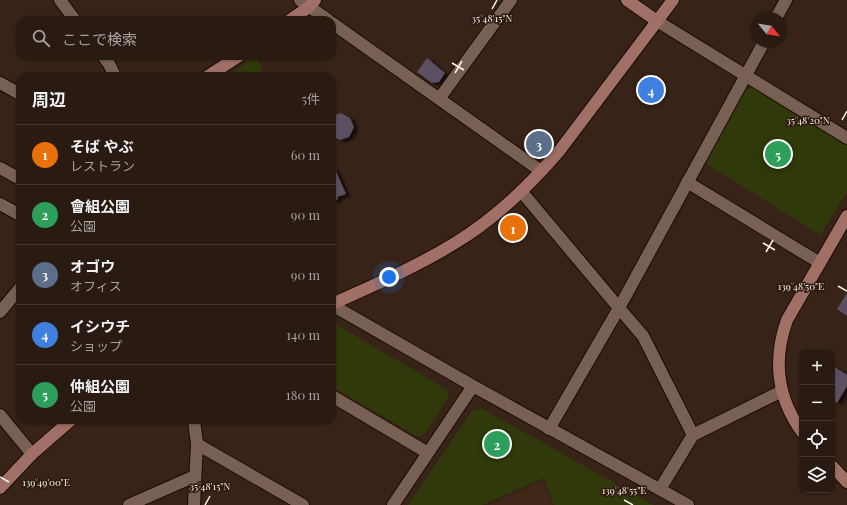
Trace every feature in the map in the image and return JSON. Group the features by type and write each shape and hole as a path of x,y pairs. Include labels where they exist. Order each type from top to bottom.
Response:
{"street":[{"path":"60,0 73,16"},
{"path":"439,99 511,0"},
{"path":"627,0 657,21 847,138"},
{"path":"336,302 386,280 426,260 457,242 503,207 521,191 560,150 673,0"},
{"path":"779,12 786,0"},
{"path":"294,16 308,2 324,16"},
{"path":"336,26 541,171"},
{"path":"549,429 619,308 761,48"},
{"path":"106,60 113,72"},
{"path":"214,72 233,60"},
{"path":"0,83 16,92"},
{"path":"0,168 16,177"},
{"path":"687,182 820,263"},
{"path":"521,191 643,336 693,435"},
{"path":"0,204 16,213"},
{"path":"799,428 794,422 785,402 779,377 778,362 782,333 787,320 847,216"},
{"path":"0,312 16,293"},
{"path":"336,306 472,386 688,505"},
{"path":"392,505 428,454 472,386"},
{"path":"660,489 693,435 782,391"},
{"path":"336,398 428,454"},
{"path":"0,415 32,454"},
{"path":"0,488 32,454 66,424"},
{"path":"194,424 197,444 194,505"},
{"path":"197,444 303,505"},
{"path":"835,469 847,482"},
{"path":"129,505 195,476"}],"shaded area":[{"path":"543,481 552,505 488,505"}],"green space":[{"path":"251,60 257,60 263,72 232,72"},
{"path":"753,88 847,145 847,192 820,235 705,163 745,89"},
{"path":"336,324 446,389 449,396 425,434 418,437 336,389"},
{"path":"481,408 654,505 554,505 544,478 482,505 408,505 472,411"}],"building":[{"path":"427,58 445,73 439,82 432,83 417,72"},
{"path":"341,113 350,118 354,127 349,137 340,140 336,138 336,115"},
{"path":"336,172 346,194 337,197 338,199 336,200"},
{"path":"847,293 847,316 837,309"},
{"path":"835,367 847,375 847,386 837,403 835,402"}],"place":[{"name":"イシウチ","path":"651,90"},
{"name":"オゴウ","path":"539,144"},
{"name":"仲組公園","path":"778,154"},
{"name":"そば やぶ","path":"513,228"},
{"name":"會組公園","path":"497,444"}]}
